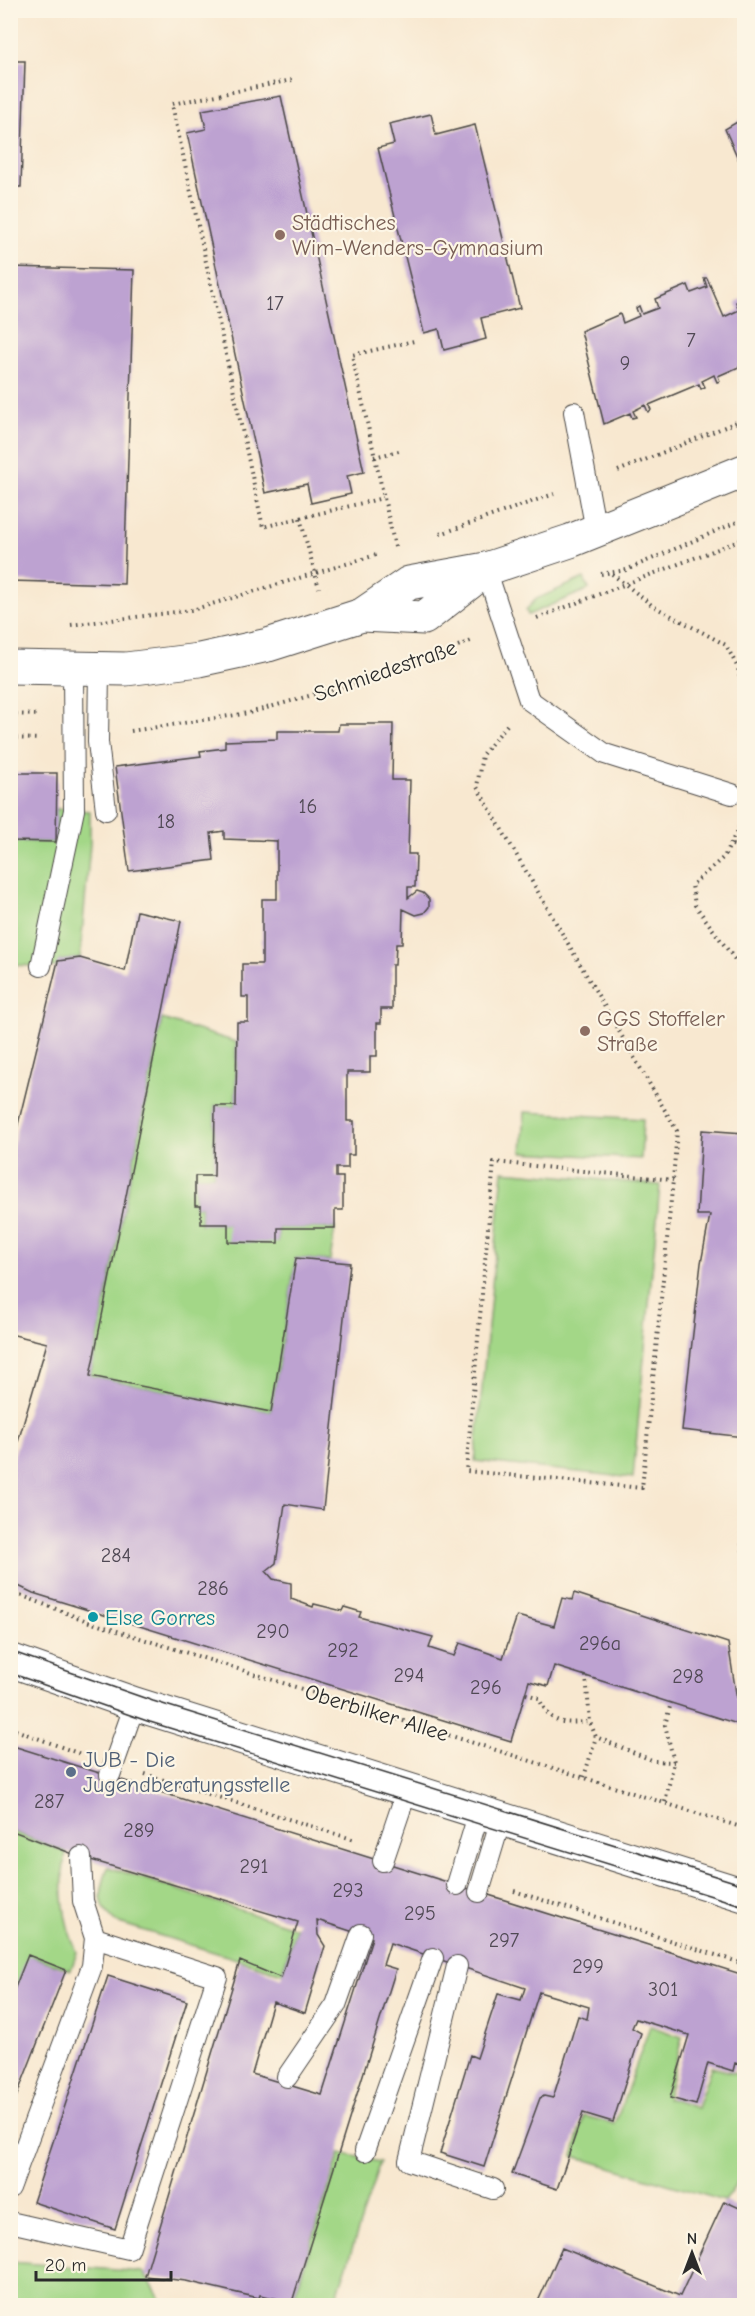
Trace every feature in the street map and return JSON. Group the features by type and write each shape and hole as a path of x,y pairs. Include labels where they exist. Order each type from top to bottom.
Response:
{"main road":[{"name":"Schmiedestraße","path":"10,667 86,669 167,664 268,645 347,620 424,618 486,569 596,531 744,471"},
{"path":"10,1660 135,1704 744,1895"}],"lane":[{"path":"574,411 596,531"},
{"path":"486,569 529,700 605,754 732,794"},
{"path":"86,669 98,735 106,810"},
{"path":"41,966 74,810 73,737 86,669"},
{"path":"110,1775 135,1704"},
{"path":"383,1862 407,1790"},
{"path":"457,1885 490,1815"},
{"path":"479,1892 490,1815"},
{"path":"10,2188 92,1966 95,1938 82,1901 81,1857"},
{"path":"287,2077 336,2005 361,1934"},
{"path":"10,2222 129,2249 217,1977 95,1938"},
{"path":"364,2151 433,1958"},
{"path":"457,1966 409,2161 493,2189"}],"path":[{"path":"292,80 172,104 263,527 383,498"},
{"path":"64,626 192,610 395,549 352,355 414,341"},
{"path":"374,457 399,451"},
{"path":"300,518 314,573 347,620"},
{"name":"Schmiedestraße","path":"456,646 744,539"},
{"path":"611,574 653,606 726,645 738,668 744,702"},
{"name":"Schmiedestraße","path":"98,735 249,713 358,682 427,657"},
{"path":"529,700 482,755 477,787 677,1131 673,1180 642,1488 466,1471 494,1162 673,1180"},
{"path":"10,738 73,737"},
{"path":"741,822 724,858 692,885 692,896 695,905 744,972"},
{"path":"732,845 744,848"},
{"path":"744,1532 741,1540 744,1558"},
{"name":"Oberbilker Allee","path":"10,1591 92,1623 744,1828"},
{"path":"584,1776 596,1737 590,1722 586,1676"},
{"path":"526,1694 539,1698 545,1713 559,1722 590,1722"},
{"path":"665,1802 674,1762 664,1725 671,1703"},
{"path":"596,1737 654,1761 674,1762"}],"green space":[{"path":"584,578 589,589 528,615 526,610 536,599"},
{"path":"56,809 90,811 90,844 80,958 59,961 57,967 11,965 11,841 55,842"},
{"path":"162,1019 236,1042 236,1106 215,1106 214,1176 195,1176 195,1206 201,1206 201,1224 228,1224 278,1242 278,1228 335,1228 330,1261 296,1258 271,1412 90,1376"},
{"path":"525,1112 643,1119 641,1159 522,1152"},
{"path":"503,1171 660,1185 633,1478 475,1461"},
{"path":"11,1831 66,1852 63,1878 64,1904 68,1928 77,1952 71,1970 34,1957 11,2011"},
{"path":"108,1867 296,1928 282,1973 116,1922 105,1909 101,1897"},
{"path":"650,2026 682,2037 667,2098 697,2108 711,2067 739,2074 744,2067 744,2174 724,2201 573,2156 584,2116 615,2124"},
{"path":"340,2153 380,2162 334,2305 292,2304"},
{"path":"10,2262 143,2272 165,2305 11,2305"}],"building":[{"path":"10,61 25,61 21,187 10,187"},
{"path":"281,96 364,472 347,476 351,494 311,503 307,484 265,493 187,133 206,129 202,110"},
{"path":"431,114 436,135 475,125 520,308 481,318 486,339 444,350 439,329 424,333 378,148 394,144 389,124"},
{"path":"744,118 744,161 740,163 725,129"},
{"path":"10,267 134,270 124,584 10,581"},
{"path":"704,278 707,278 724,317 739,310 736,302 744,298 744,374 741,366 718,376 720,381 717,382 714,375 702,381 705,387 701,389 699,384 649,405 651,410 648,412 645,405 633,411 636,417 632,418 630,413 604,424 581,331 620,314 623,323 639,316 636,308 639,306 642,314 658,308 655,299 688,285 691,293 707,287"},
{"path":"339,724 393,724 392,780 410,780 408,854 416,854 415,887 408,887 408,898 417,891 423,893 429,899 429,907 424,913 416,915 403,909 402,944 396,944 395,965 392,965 392,1009 381,1009 381,1023 377,1023 377,1056 370,1056 370,1072 347,1072 347,1121 354,1121 354,1155 348,1155 348,1168 336,1168 336,1177 343,1177 343,1210 335,1210 335,1228 278,1228 278,1243 228,1242 228,1224 201,1224 201,1206 195,1206 195,1176 214,1176 215,1106 236,1106 237,1022 248,1022 248,997 242,997 242,964 262,964 262,899 277,899 277,841 224,839 224,831 211,833 214,860 129,871 115,767 201,756 200,751 225,748 225,741 277,739 277,731 338,731"},
{"path":"10,773 57,773 56,842 10,841"},
{"path":"137,911 181,921 90,1376 271,1412 296,1258 350,1263 323,1510 285,1504 276,1563 266,1571 273,1579 291,1583 291,1599 313,1607 314,1604 342,1611 344,1607 361,1612 359,1617 433,1637 429,1648 454,1656 460,1643 503,1658 517,1616 554,1626 562,1598 572,1600 574,1593 728,1643 741,1725 554,1666 548,1686 529,1681 511,1741 33,1593 10,1582 10,1469 47,1343 10,1334 10,1157 58,961 80,958 125,971"},
{"path":"702,1130 744,1133 744,1437 682,1430 701,1263 710,1215 697,1215"},
{"path":"741,1725 744,1725 744,1746"},
{"path":"10,1745 744,1975 744,2066 735,2063 733,2071 708,2063 696,2105 670,2098 689,2035 636,2019 632,2028 641,2033 613,2122 583,2113 557,2189 512,2174 540,2098 544,2096 553,2098 578,2016 587,2019 589,2007 539,1992 484,2167 440,2153 470,2055 477,2058 498,1994 521,2000 525,1988 390,1943 383,1965 396,1969 292,2302 260,2295 259,2298 186,2281 145,2276 240,1961 281,1978 298,1922 81,1857 10,1830","holes":["317,1920 372,1938 322,2095 252,2074 273,2002 305,2013 325,1946 318,1935"]},
{"path":"28,1955 66,1970 10,2113 10,2000"},
{"path":"108,1976 187,2001 115,2229 33,2202"},
{"path":"724,2201 744,2210 744,2306 536,2306 562,2248 680,2296"}],"tram line":[{"path":"10,1651 153,1701 744,1885"},
{"path":"10,1673 150,1722 744,1906"}],"place":[{"name":"Städtisches Wim-Wenders-Gymnasium","path":"280,235"},
{"name":"GGS Stoffeler Straße","path":"585,1031"},
{"name":"Else Gorres","path":"93,1617"},
{"name":"JUB - Die Jugendberatungsstelle","path":"71,1772"}]}
